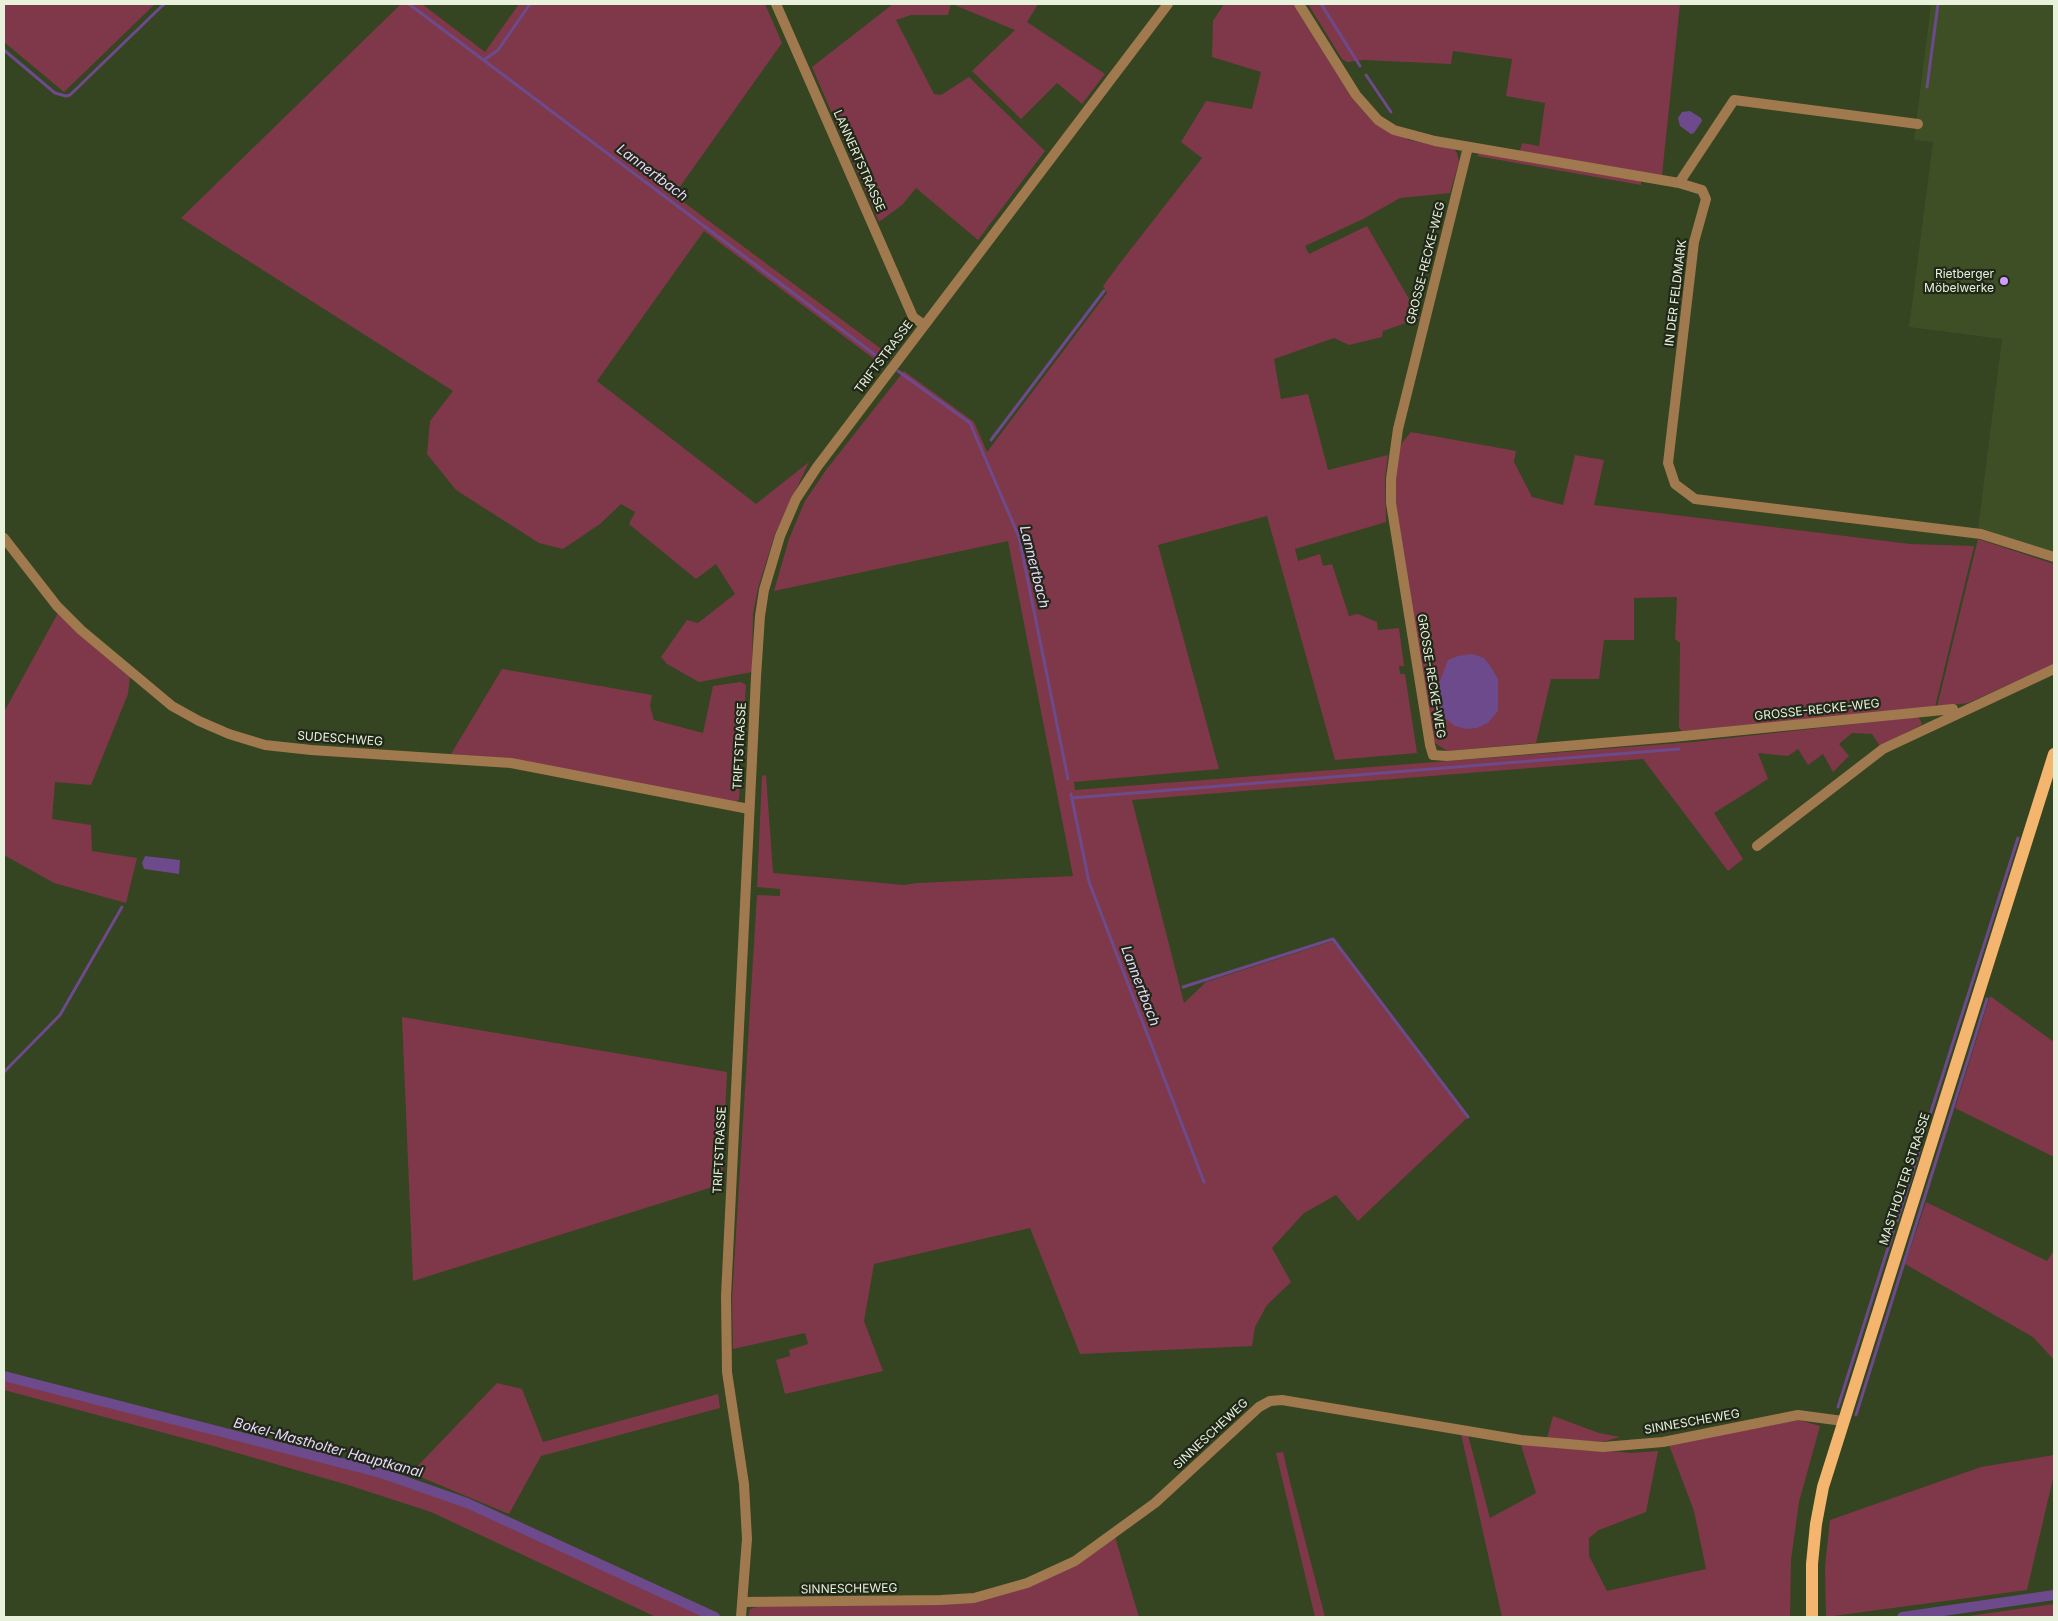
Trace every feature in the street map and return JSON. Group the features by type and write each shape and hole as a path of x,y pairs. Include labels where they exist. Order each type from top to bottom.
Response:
{"main road":[{"name":"MASTHOLTER STRASSE","path":"1812,1616 1812,1564 1816,1524 1823,1487 2054,754"}],"street":[{"name":"LANNERTSTRASSE","path":"776,4 914,317 924,325"},
{"name":"TRIFTSTRASSE","path":"742,1611 747,1530 744,1484 727,1372 726,1296 749,809 760,616 764,590 780,536 796,498 817,467 1168,4"},
{"name":"IN DER FELDMARK","path":"1300,4 1356,95 1378,120 1394,130 1411,136 1679,183 1702,190 1706,199 1694,242 1668,463 1675,484 1694,499 1981,534 2054,557"},
{"path":"1679,183 1734,100 1918,124"},
{"name":"GROSSE-RECKE-WEG","path":"1468,147 1398,429 1391,479 1390,503 1433,755 1447,756 1642,739 1953,709 1955,714"},
{"name":"SUDESCHWEG","path":"4,538 57,606 81,630 172,706 198,721 229,734 265,745 311,750 512,763 749,809"},
{"path":"1758,846 1883,749 2054,669"},
{"path":"1925,712 1930,726"},
{"name":"SINNESCHEWEG","path":"742,1611 974,1598 1027,1583 1075,1560 1156,1503 1259,1407 1270,1400 1282,1400 1521,1440 1603,1447 1663,1442 1798,1415 1843,1421"}],"shaded area":[{"path":"4,4 155,4 64,92 4,42"},
{"path":"401,4 422,4 485,52 519,4 765,4 782,43 674,195 888,354 882,365 704,231 597,381 756,504 809,462 775,534 758,588 753,614 752,672 699,682 667,664 661,657 687,620 698,623 735,594 716,564 696,579 629,524 635,512 621,504 600,524 563,549 539,543 456,490 427,454 430,421 453,391 181,218"},
{"path":"893,4 951,4 948,15 911,15 896,20 934,94 941,95 969,77 1045,151 978,240 916,188 902,205 879,222 812,67"},
{"path":"952,4 1038,4 1027,22 1105,74 1082,104 1057,83 1021,119 972,71 1015,30"},
{"path":"1224,4 1293,4 1352,98 1374,123 1409,140 1454,149 1457,153 1459,162 1450,193 1400,198 1363,219 1305,246 1309,254 1367,226 1420,318 1383,331 1382,337 1349,345 1334,338 1274,359 1281,399 1308,394 1328,470 1388,455 1385,478 1386,522 1295,549 1298,561 1320,554 1323,566 1332,564 1349,616 1358,614 1377,622 1378,630 1399,628 1404,666 1399,666 1400,674 1405,674 1417,753 1335,760 1267,516 1158,545 1219,769 1074,782 1075,790 1693,742 1918,717 1922,723 1880,746 1872,734 1852,733 1839,744 1849,756 1833,772 1823,754 1808,765 1798,749 1788,756 1758,753 1768,779 1714,813 1743,859 1728,871 1643,759 1132,800 1184,1003 1206,982 1333,941 1467,1118 1358,1221 1336,1195 1304,1213 1272,1248 1291,1282 1267,1305 1255,1327 1252,1346 1080,1354 1030,1228 874,1264 864,1321 883,1371 785,1394 776,1360 790,1356 789,1350 808,1344 805,1333 733,1349 732,1298 757,895 780,896 780,889 757,887 762,776 766,775 773,873 904,885 1073,876 1008,541 774,591 789,539 805,501 826,470 904,371 974,422 987,452 1107,293 1103,286 1202,158 1181,142 1206,101 1252,109 1261,72 1212,57 1213,21"},
{"path":"1308,4 1680,4 1662,175 1520,151 1522,143 1539,146 1545,103 1506,96 1512,59 1453,51 1451,64 1364,60 1347,62 1342,59"},
{"path":"1931,4 2054,4 2054,552 1978,529 2002,339 1909,327 1933,142 1914,140"},
{"path":"1690,111 1701,118 1702,121 1694,133 1691,134 1680,126 1678,118 1682,112"},
{"path":"1480,152 1641,180 1641,185 1477,156"},
{"path":"1411,432 1516,451 1514,462 1532,497 1563,505 1575,455 1604,460 1594,505 1910,544 1974,546 1935,707 1682,731 1679,728 1680,643 1675,639 1677,597 1634,598 1634,640 1604,640 1599,679 1551,679 1536,743 1447,751 1432,741 1395,506 1397,458 1402,443"},
{"path":"1978,539 2054,564 2054,664 1968,703 1937,707"},
{"path":"58,613 78,633 130,677 128,694 91,785 55,782 52,819 91,825 92,851 137,858 126,903 54,883 4,855 4,712"},
{"path":"1472,654 1484,658 1498,679 1498,711 1488,723 1477,728 1466,729 1455,726 1446,719 1440,707 1438,686 1448,660"},
{"path":"502,669 652,695 650,706 654,720 703,733 713,686 741,682 746,685 739,800 734,802 513,759 451,754"},
{"path":"145,856 180,860 179,874 144,869 142,863"},
{"path":"1990,996 2054,1042 2054,1157 1955,1108"},
{"path":"402,1017 727,1072 722,1184 413,1281"},
{"path":"1926,1202 2047,1261 2054,1250 2054,1360 2033,1337 1905,1264"},
{"path":"4,1379 242,1442 380,1475 467,1506 705,1617 656,1617 431,1512 348,1485 213,1446 4,1390"},
{"path":"497,1383 522,1389 543,1442 718,1394 720,1408 541,1456 509,1514 411,1473"},
{"path":"1553,1416 1599,1433 1620,1437 1602,1442 1547,1438"},
{"path":"1799,1420 1820,1426 1799,1502 1791,1560 1790,1617 1502,1617 1461,1434 1468,1435 1490,1518 1536,1493 1520,1442 1631,1453 1658,1451 1646,1512 1599,1530 1589,1538 1589,1556 1607,1591 1706,1569 1694,1511 1669,1445"},
{"path":"1283,1452 1325,1617 1315,1617 1276,1453"},
{"path":"2054,1455 2054,1474 2027,1590 1826,1617 1825,1566 1830,1520 1981,1467"},
{"path":"1115,1537 1139,1617 748,1617 750,1609 760,1606 942,1603 1029,1586"},
{"path":"2054,1604 2054,1617 1961,1617"}],"waterway":[{"path":"4,50 55,93 66,96 70,95 164,4"},
{"name":"Lannertbach","path":"409,4 882,360"},
{"path":"484,60 498,50 530,4"},
{"path":"1321,4 1360,66"},
{"path":"1927,87 1938,4"},
{"path":"1366,75 1391,112"},
{"path":"991,440 1104,291"},
{"name":"Lannertbach","path":"898,371 970,423 1019,537 1068,779"},
{"path":"1072,798 1679,749"},
{"name":"Lannertbach","path":"1071,794 1089,882 1204,1182"},
{"path":"1923,1137 2018,838"},
{"path":"4,1072 60,1015 122,907"},
{"path":"1183,987 1333,939 1468,1117"},
{"path":"1856,1415 1987,999"},
{"path":"1897,1221 1920,1148"},
{"path":"1838,1407 1894,1229"},
{"name":"Bokel-Mastholter Hauptkanal","path":"4,1376 381,1473 467,1503 715,1617"},
{"name":"Bokel-Mastholter Hauptkanal","path":"1902,1617 2054,1595"}],"place":[{"name":"Rietberger Möbelwerke","path":"2004,281"}]}
